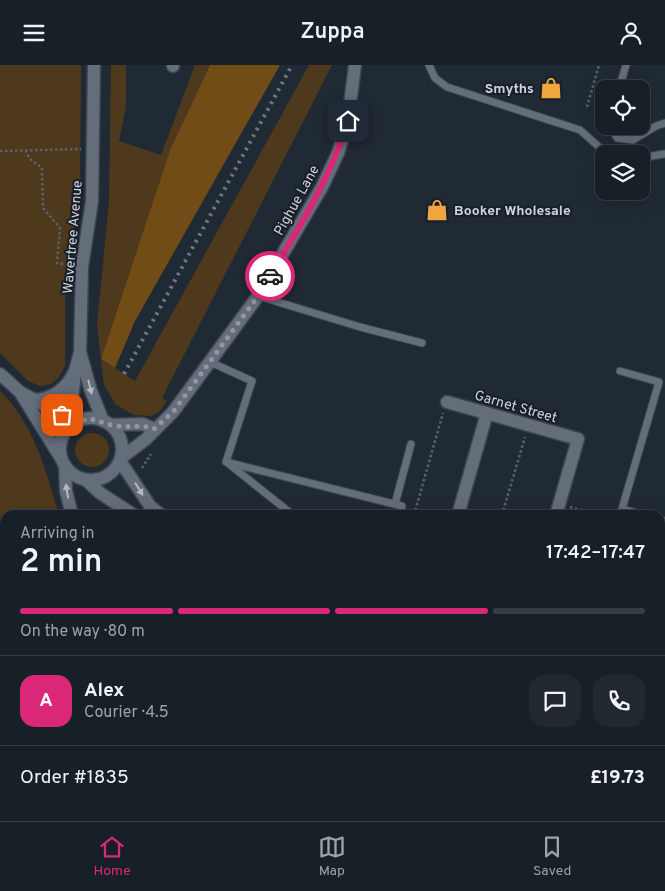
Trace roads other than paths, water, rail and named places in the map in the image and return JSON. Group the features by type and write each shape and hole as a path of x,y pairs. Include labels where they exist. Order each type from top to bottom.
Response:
{"street":[{"name":"Wavertree Avenue","path":"74,424 72,401 75,371 80,352 82,267 92,201 94,65"},
{"name":"Pighue Lane","path":"120,460 146,439 173,412 208,361 258,296 322,187 338,153 348,121 355,65"},
{"name":"Wavertree Avenue","path":"80,352 91,391 107,423"},
{"path":"36,400 57,394 70,381 75,371"},
{"path":"0,374 20,392 62,415 74,424"},
{"path":"20,392 64,464 78,477 86,480 100,493 126,510"},
{"name":"Garnet Street","path":"447,402 528,427 578,439 558,509"},
{"path":"459,510 487,413"},
{"path":"71,510 66,491 64,464 60,452 66,432 74,424 94,419 107,423 143,424 154,429"},
{"path":"86,480 106,477 114,470 120,460 120,440 107,423"},
{"path":"120,460 150,506 155,510"}],"lane":[{"path":"428,65 435,78 447,87 580,130 597,145"},
{"path":"622,80 626,65"},
{"path":"650,130 665,123"},
{"path":"616,135 617,137 633,140 641,135"},
{"path":"650,156 664,154"},
{"path":"258,296 360,327 422,343"},
{"path":"208,361 252,381 226,462"},
{"path":"620,371 659,382 622,509 626,510"},
{"path":"395,504 411,444"},
{"path":"226,462 395,504 402,506 401,510"},
{"path":"226,462 287,510"}],"railway":[{"path":"124,374 292,65"}],"place":[{"name":"Smyths","path":"551,88"},
{"name":"Booker Wholesale","path":"437,210"}]}
